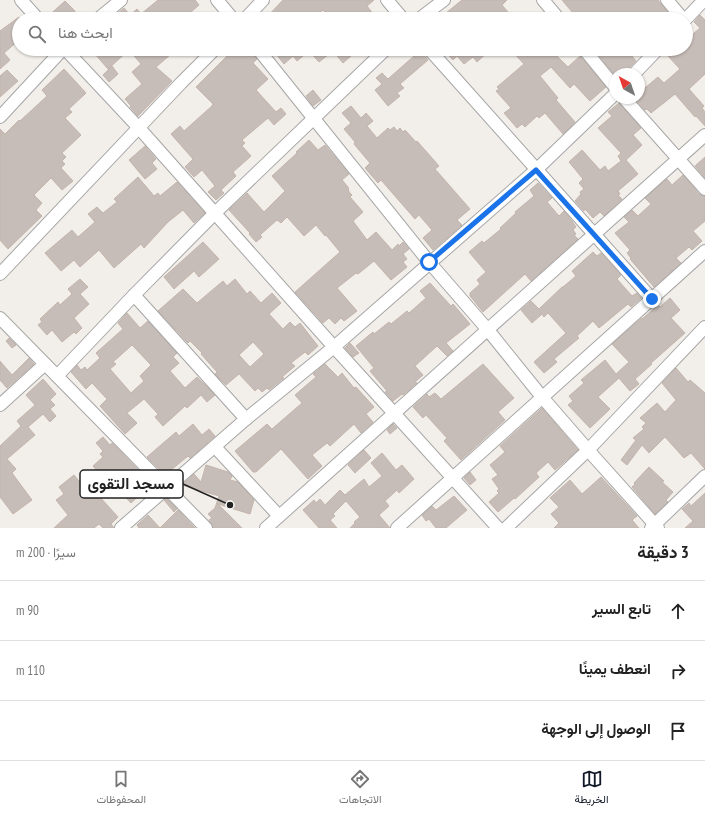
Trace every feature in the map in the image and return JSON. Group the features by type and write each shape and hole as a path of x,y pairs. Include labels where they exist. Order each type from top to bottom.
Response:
{"street":[{"path":"20,0 31,12"},
{"path":"106,12 121,0"},
{"path":"217,0 227,12"},
{"path":"252,12 263,0"},
{"path":"386,0 397,12"},
{"path":"428,12 444,0"},
{"path":"543,0 553,12"},
{"path":"667,0 678,12"},
{"path":"691,12 704,0"},
{"path":"0,117 57,56"},
{"path":"71,56 139,128 498,528"},
{"path":"0,274 208,56"},
{"path":"264,56 429,262 488,330 542,397 655,527 705,476"},
{"path":"57,376 215,213 379,56"},
{"path":"435,56 652,299"},
{"path":"590,56 609,80"},
{"path":"640,68 651,56"},
{"path":"121,528 215,447 246,418 334,347 429,262 536,170 609,100"},
{"path":"629,104 705,189"},
{"path":"266,528 705,135"},
{"path":"397,528 705,251"},
{"path":"134,295 246,418"},
{"path":"0,318 166,489 206,528"},
{"path":"506,528 588,450 705,327"},
{"path":"0,405 45,364"},
{"path":"215,447 279,516"}],"building":[{"path":"158,0 195,0 199,5 191,12 143,12"},
{"path":"283,0 374,0 367,6 372,12 325,12 323,10 320,12 272,12"},
{"path":"462,0 507,0 502,5 508,12 447,12"},
{"path":"562,0 658,0 667,12 572,12"},
{"path":"65,1 75,11 75,12 53,12"},
{"path":"124,8 127,12 119,12"},
{"path":"700,15 705,20 705,74 689,89 704,106 702,108 705,112 705,126 675,94 651,113 647,109 645,110 640,104 645,104 645,88 658,77 664,83 680,69 668,56 693,56 693,34 700,28 694,22"},
{"path":"12,22 12,46 4,53 10,60 0,69 0,31"},
{"path":"97,56 122,56 108,69"},
{"path":"134,56 169,56 156,67 172,81 138,116 125,99 142,84 132,72 141,64"},
{"path":"227,56 254,56 257,59 253,63 268,79 256,90 276,112 281,108 286,114 274,125 268,118 242,140 245,143 242,146 251,156 233,172 236,176 221,190 224,193 216,200 208,192 215,186 202,170 194,177 185,167 193,159 171,134 180,126 184,131 212,106 213,104 196,87"},
{"path":"278,56 293,56 284,64"},
{"path":"293,56 303,56 297,61"},
{"path":"314,56 327,56 319,62"},
{"path":"337,56 351,56 343,63"},
{"path":"414,56 425,56 428,60 400,84 404,88 397,93 400,96 388,106 375,90 382,84 376,78 382,73 388,79"},
{"path":"449,56 457,56 453,60"},
{"path":"457,56 483,56 477,62 473,57 464,64"},
{"path":"517,56 557,56 568,67 580,56 606,87 590,101 574,84 570,88 551,67 540,76 558,98 556,100 575,122 563,134 545,113 539,118 537,116 525,127 522,124 517,128 504,113 511,108 496,91 499,89 497,87 524,64"},
{"path":"599,56 632,56 636,61 629,68 609,68"},
{"path":"112,66 118,74 109,82 103,75"},
{"path":"64,69 86,93 69,109 72,112 65,118 81,135 62,153 66,157 62,161 65,164 61,168 73,181 62,190 51,178 34,195 42,203 36,210 42,216 8,249 0,240 0,129 5,134 47,96 42,90"},
{"path":"7,70 18,81 0,97 0,76"},
{"path":"313,90 321,100 313,106 306,96"},
{"path":"620,104 641,128 633,135 642,145 626,160 638,174 618,191 620,194 618,195 622,199 604,216 600,212 593,218 575,201 581,194 580,192 584,189 579,183 583,179 569,162 582,150 600,170 605,166 608,171 621,161 618,156 621,153 598,128 612,116 608,112"},
{"path":"351,106 361,118 366,113 373,121 367,126 377,138 388,128 390,130 394,127 397,131 400,128 403,132 405,130 439,166 435,169 470,209 457,220 462,225 433,250 423,238 432,230 419,215 415,219 381,180 378,183 365,168 370,163 344,129 351,123 342,113"},
{"path":"309,140 318,150 325,145 349,174 342,180 352,195 350,197 363,212 353,221 367,240 376,232 392,250 398,244 399,246 403,242 409,249 403,254 407,259 403,262 407,267 391,280 374,261 337,288 357,311 344,321 341,318 335,324 329,318 323,323 295,292 340,252 326,235 325,236 316,225 304,236 287,217 281,223 277,220 260,235 262,237 256,242 249,234 250,233 229,210 247,193 264,212 285,191 272,176"},
{"path":"145,146 156,159 152,163 157,169 145,179 129,160"},
{"path":"705,157 705,178 695,166"},
{"path":"683,175 699,194 705,196 705,221 693,231 702,241 692,250 689,247 676,258 681,263 654,287 630,259 631,258 627,253 630,250 615,233 629,222 624,217 632,210 638,216 651,204 645,198 667,179 672,185"},
{"path":"138,177 154,196 158,193 160,196 177,182 205,213 194,223 183,210 168,222 144,248 141,244 114,268 99,250 80,267 74,260 61,271 45,253 72,230 78,237 95,222 88,214 97,207 103,213 117,202 114,199"},
{"path":"538,183 552,198 547,202 559,216 564,211 572,221 576,227 573,230 576,234 574,235 578,239 531,281 525,274 483,312 470,296 470,293 480,284 477,280 486,272 469,252 482,241 484,243 501,229 500,228 516,213 515,212 534,196 530,190"},
{"path":"203,242 219,259 199,277 194,271 174,289 164,277"},
{"path":"593,252 597,256 601,253 621,275 617,279 632,296 637,293 641,298 631,307 628,304 599,328 593,321 577,336 579,338 554,359 557,362 544,373 534,362 566,333 548,313 544,317 542,314 532,323 521,310 531,301 539,309 576,276 572,271"},
{"path":"80,279 88,287 80,294 89,304 74,318 82,328 76,334 74,332 62,342 52,330 47,335 38,325 42,322 40,319 58,302 60,305 72,294 68,289"},
{"path":"235,279 247,294 250,291 261,303 272,293 281,303 269,314 283,329 290,322 295,327 300,323 318,346 308,355 305,352 291,363 295,366 282,377 284,378 269,390 267,388 262,392 258,388 255,391 239,374 226,385 215,374 217,372 201,354 202,353 190,341 188,343 158,311 183,289 197,303 223,281 227,286","holes":["253,342 264,354 250,367 239,355"]},
{"path":"430,283 451,306 453,304 470,324 446,343 453,351 447,356 437,346 415,366 423,375 415,382 417,383 393,401 385,392 387,391 370,371 374,368 356,346 373,332 374,334 389,322 391,324 407,311 409,313 426,298 420,291"},
{"path":"670,298 680,310 671,318 685,333 635,379 639,384 630,391 619,378 598,397 610,409 590,428 568,405 573,401 569,396 584,383 581,380 605,360 616,374 629,362 612,344 658,305 660,307"},
{"path":"127,313 140,328 148,321 177,353 173,357 179,363 170,371 185,388 197,377 215,395 207,402 201,395 187,408 185,406 163,426 155,417 158,414 144,399 127,413 137,423 125,434 100,406 107,399 92,383 86,389 71,372 77,365 81,370 85,367 87,370 100,358 96,353 123,329 118,323","holes":["132,345 151,365 140,376 144,381 131,393 110,369 116,364 113,362"]},
{"path":"9,338 16,345 12,348 6,341"},
{"path":"350,343 359,353 353,357 345,348"},
{"path":"29,358 34,364 7,388 0,380 0,361 12,375"},
{"path":"325,364 338,377 342,373 354,388 356,387 374,407 366,414 373,422 361,433 354,424 330,446 327,443 312,455 322,466 308,479 281,449 256,472 253,472 235,451 267,424 272,429 302,403 295,395 316,377 313,374"},
{"path":"483,364 514,398 498,412 505,420 461,460 444,441 447,438 426,415 423,418 413,407 427,394 429,397 435,393 441,399"},
{"path":"676,368 688,382 690,380 705,393 705,469 691,453 684,458 665,437 649,453 642,445 627,465 621,460 636,440 633,438 644,429 642,427 646,423 640,418 657,403 665,412 676,400 662,383"},
{"path":"43,379 56,394 50,400 55,405 50,409 56,416 50,422 43,414 28,427 35,435 7,459 16,469 12,473 32,500 13,514 0,497 0,446 21,426 17,421 35,405 26,395"},
{"path":"542,408 578,450 555,470 548,462 536,473 539,477 498,512 489,502 499,493 497,491 499,489 492,479 498,475 490,465 505,452 500,446"},
{"path":"193,424 202,435 209,429 215,436 190,458 188,456 165,475 147,457 176,432 179,436"},
{"path":"393,424 397,428 390,434 387,430"},
{"path":"103,437 110,445 112,443 155,487 147,493 145,490 131,503 101,471 99,473 93,466 103,457 100,454 103,451 96,443"},
{"path":"364,450 371,458 355,473 348,465"},
{"path":"382,453 396,470 402,465 414,479 399,493 397,490 385,501 389,506 379,515 390,528 350,528 360,517 346,501 333,514 335,516 330,520 337,528 319,528 303,510 314,500 316,503 320,499 325,505 340,490 345,495 364,479 369,487 382,476 371,463"},
{"path":"206,465 228,472 232,476 230,480 238,482 254,500 250,514 218,504 242,528 213,528 209,520 212,518 208,514 215,508 219,496 182,485 194,474 201,482"},
{"path":"649,467 673,492 666,500 668,502 655,514 632,487"},
{"path":"470,472 476,480 470,485 464,478"},
{"path":"74,475 87,491 92,486 118,517 111,524 114,528 103,528 99,524 94,528 54,528 68,515 56,500 64,494 59,487"},
{"path":"601,477 637,516 632,520 639,528 554,528 559,523 551,514 559,507 550,498 570,480 582,494"},
{"path":"705,493 705,528 685,528 693,521 682,509 689,503 691,506"},
{"path":"454,496 467,510 446,528 436,528 429,519 426,521 422,515 432,506 436,510"},
{"path":"166,498 177,509 174,512 164,500"},
{"path":"178,510 195,528 160,528"},
{"path":"148,515 160,528 139,528 137,525"}],"place":[{"name":"مسجد التقوى","path":"230,505"}],"route":[{"path":"429,262 536,170 652,299"}]}
